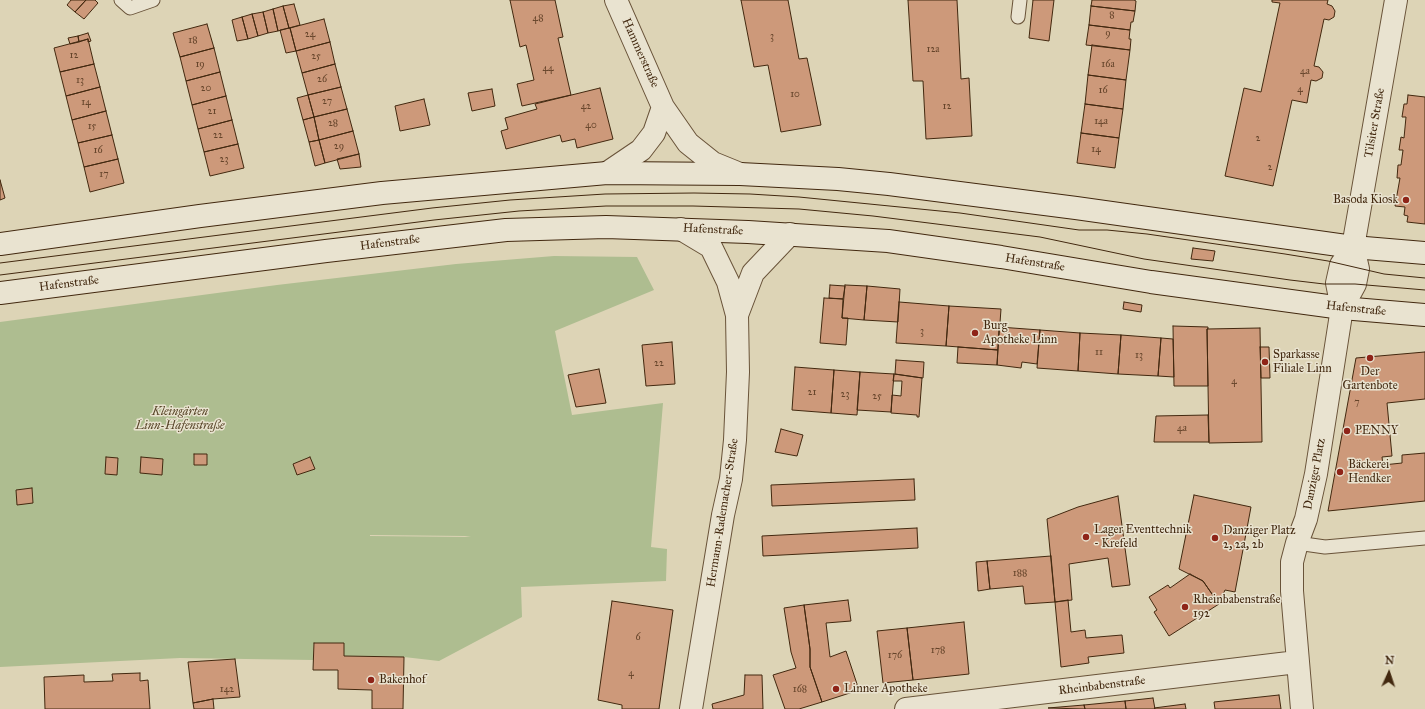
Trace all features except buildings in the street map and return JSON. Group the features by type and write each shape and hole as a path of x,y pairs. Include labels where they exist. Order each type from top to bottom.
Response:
{"main road":[{"name":"Hammerstraße","path":"616,0 663,107 688,143 713,163 740,174"},
{"name":"Tilsiter Straße","path":"1353,247 1396,0"},
{"path":"607,173 641,150 654,133 663,107"},
{"path":"0,244 200,216 374,194 607,173 740,174 838,179 889,184 1076,208 1353,247 1425,253"},
{"name":"Hafenstraße","path":"0,293 326,251 506,230 606,227 790,234 896,242 1001,257 1151,282 1342,308 1425,315"},
{"name":"Hermann-Rademacher-Straße","path":"681,229 711,247 728,282 737,314 738,372 735,440 730,479 691,709"},
{"name":"Hermann-Rademacher-Straße","path":"737,314 753,273 790,234"},
{"name":"Danziger Platz","path":"1302,709 1291,580 1292,562 1306,519 1316,474 1342,308 1337,283 1341,265 1353,247"},
{"name":"Rheinbabenstraße","path":"906,709 937,707 1297,662"}],"lane":[{"path":"121,0 130,8 153,0"},
{"path":"1018,17 1020,0"},
{"path":"1297,543 1324,547 1425,538"}],"green space":[{"name":"Kleingärten Linn-Hafenstraße","path":"554,256 637,257 654,290 555,331 572,415 663,403 651,547 667,549 666,581 521,587 522,617 439,661 404,657 344,656 344,643 314,643 313,660 180,658 0,667 0,322 277,285 456,264","holes":["370,535 465,536 471,537"]}],"tram line":[{"path":"0,263 432,208 510,200 605,194 694,193 799,197 960,213 1079,230 1107,230 1147,234 1328,261 1384,274 1425,278"},
{"path":"0,275 434,220 519,211 606,206 693,206 799,209 873,216 1040,237 1144,259 1290,280 1324,284 1355,284 1425,290"}],"place":[{"name":"Basoda Kiosk","path":"1406,200"},
{"name":"Burg Apotheke Linn","path":"975,333"},
{"name":"Der Gartenbote","path":"1370,358"},
{"name":"Sparkasse Filiale Linn","path":"1265,362"},
{"name":"PENNY","path":"1347,431"},
{"name":"Bäckerei Hendker","path":"1340,472"},
{"name":"Lager Eventtechnik - Krefeld","path":"1086,537"},
{"name":"Danziger Platz 2, 2a, 2b","path":"1215,538"},
{"name":"Rheinbabenstraße 192","path":"1185,607"},
{"name":"Bakenhof","path":"371,680"},
{"name":"Linner Apotheke","path":"836,689"}]}
